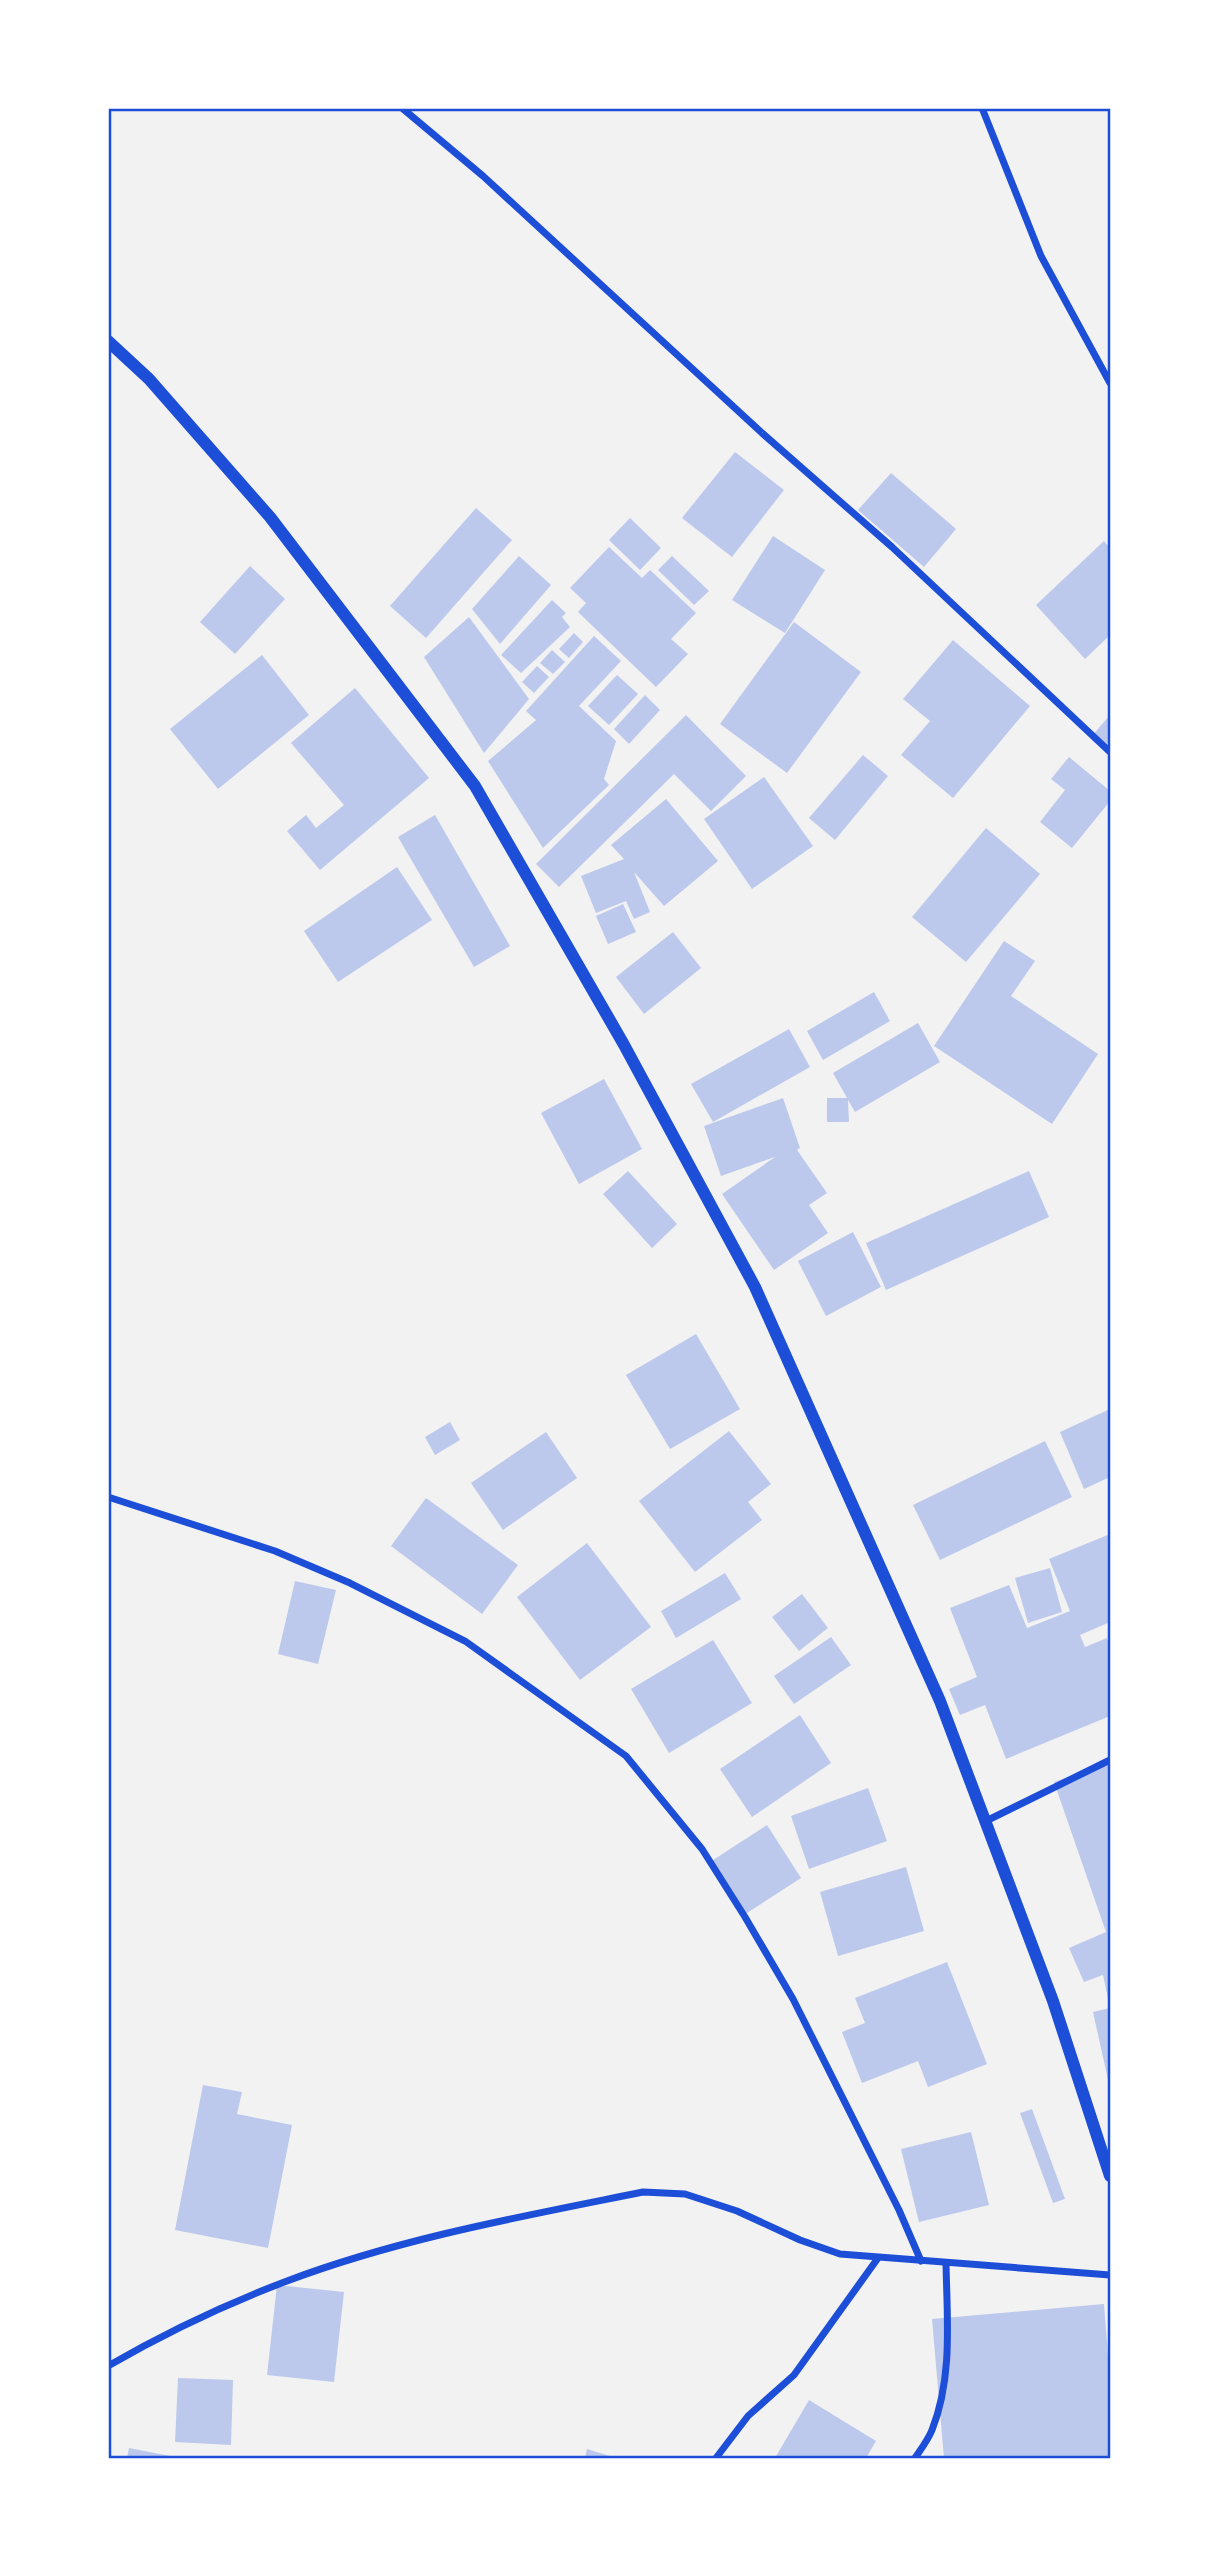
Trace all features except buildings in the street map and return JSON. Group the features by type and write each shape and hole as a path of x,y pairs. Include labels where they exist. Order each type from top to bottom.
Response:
{"street":[{"path":"402,108 483,176 762,433 892,547 1111,752"},
{"path":"982,108 1041,256 1111,383"},
{"path":"108,341 149,379 270,517 475,786 623,1043 755,1287 940,1701 1053,2001 1111,2176"},
{"path":"108,1497 275,1551 350,1583 465,1640 626,1756 702,1849 793,1999 899,2210 921,2261"},
{"path":"986,1821 1111,1760"},
{"path":"108,2366 145,2345 286,2281 384,2249 643,2192 685,2194 737,2211 800,2240 840,2254 1111,2275"},
{"path":"716,2459 748,2416 794,2375 878,2258"},
{"path":"915,2459 931,2431 946,2378 946,2263"}]}
